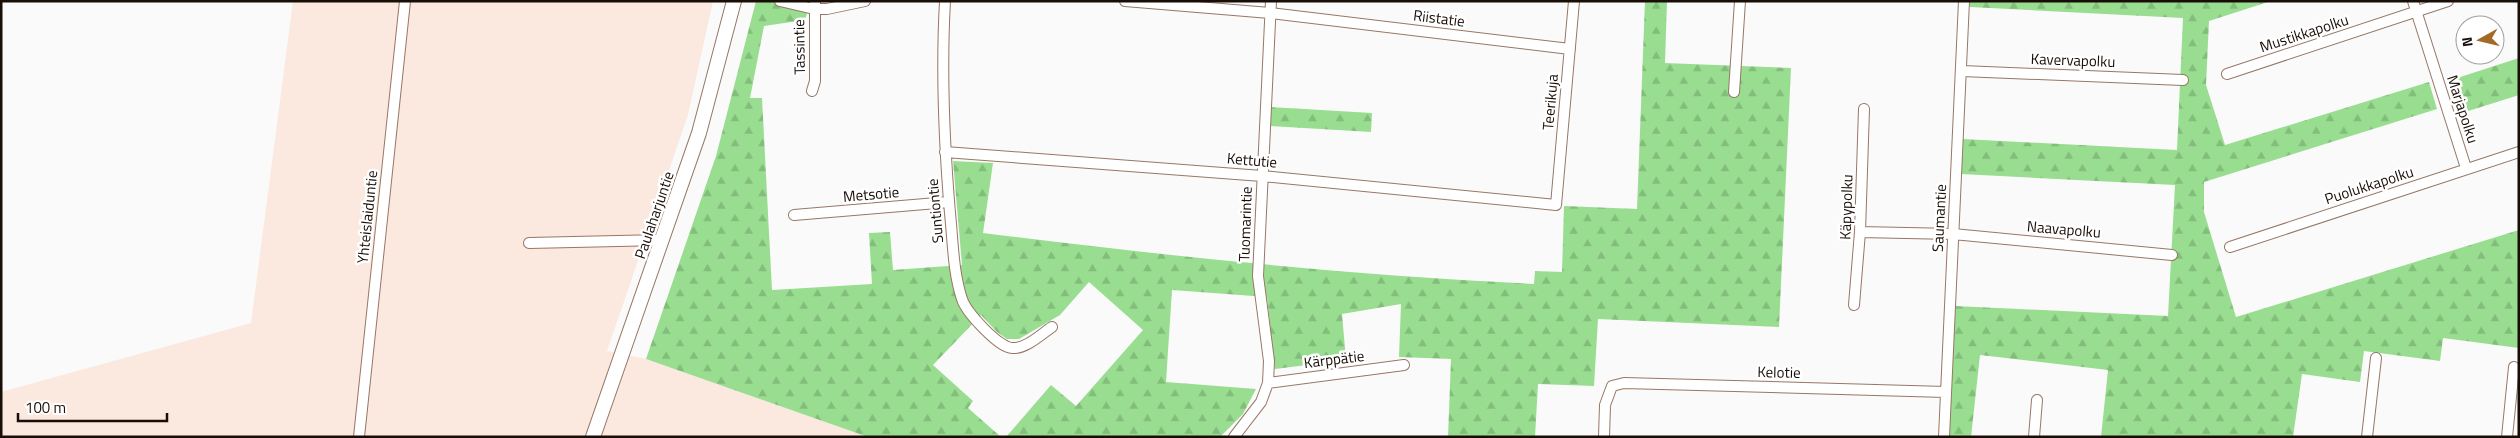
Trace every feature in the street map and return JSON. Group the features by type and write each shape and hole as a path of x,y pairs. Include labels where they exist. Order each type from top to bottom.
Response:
{"main road":[{"name":"Paulaharjuntie","path":"593,437 699,133 734,1"}],"street":[{"name":"Yhteislaiduntie","path":"359,437 405,1"},
{"path":"780,1 814,5 827,9 865,1"},
{"name":"Suntiontie","path":"945,1 942,61 945,152 956,274 962,301 971,314 998,342 1010,348 1021,347 1052,327"},
{"name":"Riistatie","path":"1125,1 1270,13 1570,49"},
{"name":"Tuomarintie","path":"1234,437 1261,402 1268,382 1268,361 1258,276 1271,1"},
{"name":"Teerikuja","path":"1556,205 1574,1"},
{"path":"1734,92 1740,1"},
{"name":"Saumantie","path":"1944,437 1964,1"},
{"name":"Mustikkapolku","path":"2227,74 2414,6 2448,1"},
{"name":"Tassintie","path":"812,91 816,81 814,5"},
{"name":"Marjapolku","path":"2414,6 2466,168"},
{"name":"Kavervapolku","path":"1962,71 2183,80"},
{"name":"Käpypolku","path":"1854,305 1860,232 1864,109"},
{"name":"Kettutie","path":"945,152 1262,176 1556,205"},
{"name":"Puolukkapolku","path":"2230,247 2519,152"},
{"name":"Metsotie","path":"794,215 949,202"},
{"name":"Naavapolku","path":"1860,232 1953,234 2172,255"},
{"path":"529,243 662,240"},
{"path":"2367,437 2376,358"},
{"name":"Kärppätie","path":"1268,382 1404,365"},
{"path":"2507,437 2514,367"},
{"name":"Kelotie","path":"1604,437 1605,405 1612,386 1624,383 1946,392"},
{"path":"2034,437 2037,400"}],"shaded area":[{"path":"293,1 713,1 688,115 607,351 646,359 868,437 1,437 1,392 251,323"}],"green space":[{"path":"756,1 811,1 805,20 764,26 750,98 762,98 772,290 872,284 869,233 890,232 893,270 962,265 953,161 993,163 983,233 1258,264 1534,284 1535,271 1562,272 1564,206 1637,209 1645,1 1667,1 1665,63 1791,68 1779,327 1598,319 1594,386 1538,384 1535,437 1448,437 1451,359 1399,357 1401,304 1342,314 1346,360 1275,369 1267,297 1172,290 1166,382 1256,389 1243,414 1220,437 1006,437 1051,385 1076,406 1143,330 1089,282 1060,315 1019,339 1007,339 997,332 981,315 933,365 973,401 968,408 1001,437 868,437 646,359 716,156"},
{"path":"1970,1 2271,1 2209,21 2206,85 2225,145 2429,82 2437,109 2204,182 2204,212 2236,317 2519,230 2519,348 2443,338 2440,361 2364,351 2360,382 2302,374 2293,437 2101,437 2108,370 1980,355 1971,437 1948,437 1955,306 2168,316 2175,185 1961,174 1963,139 2177,150 2183,18 1970,7"},
{"path":"2519,58 2519,95 2462,113 2451,80 2497,65 2505,65 2505,63"},
{"path":"1270,107 1372,113 1371,132 1269,126"}]}
